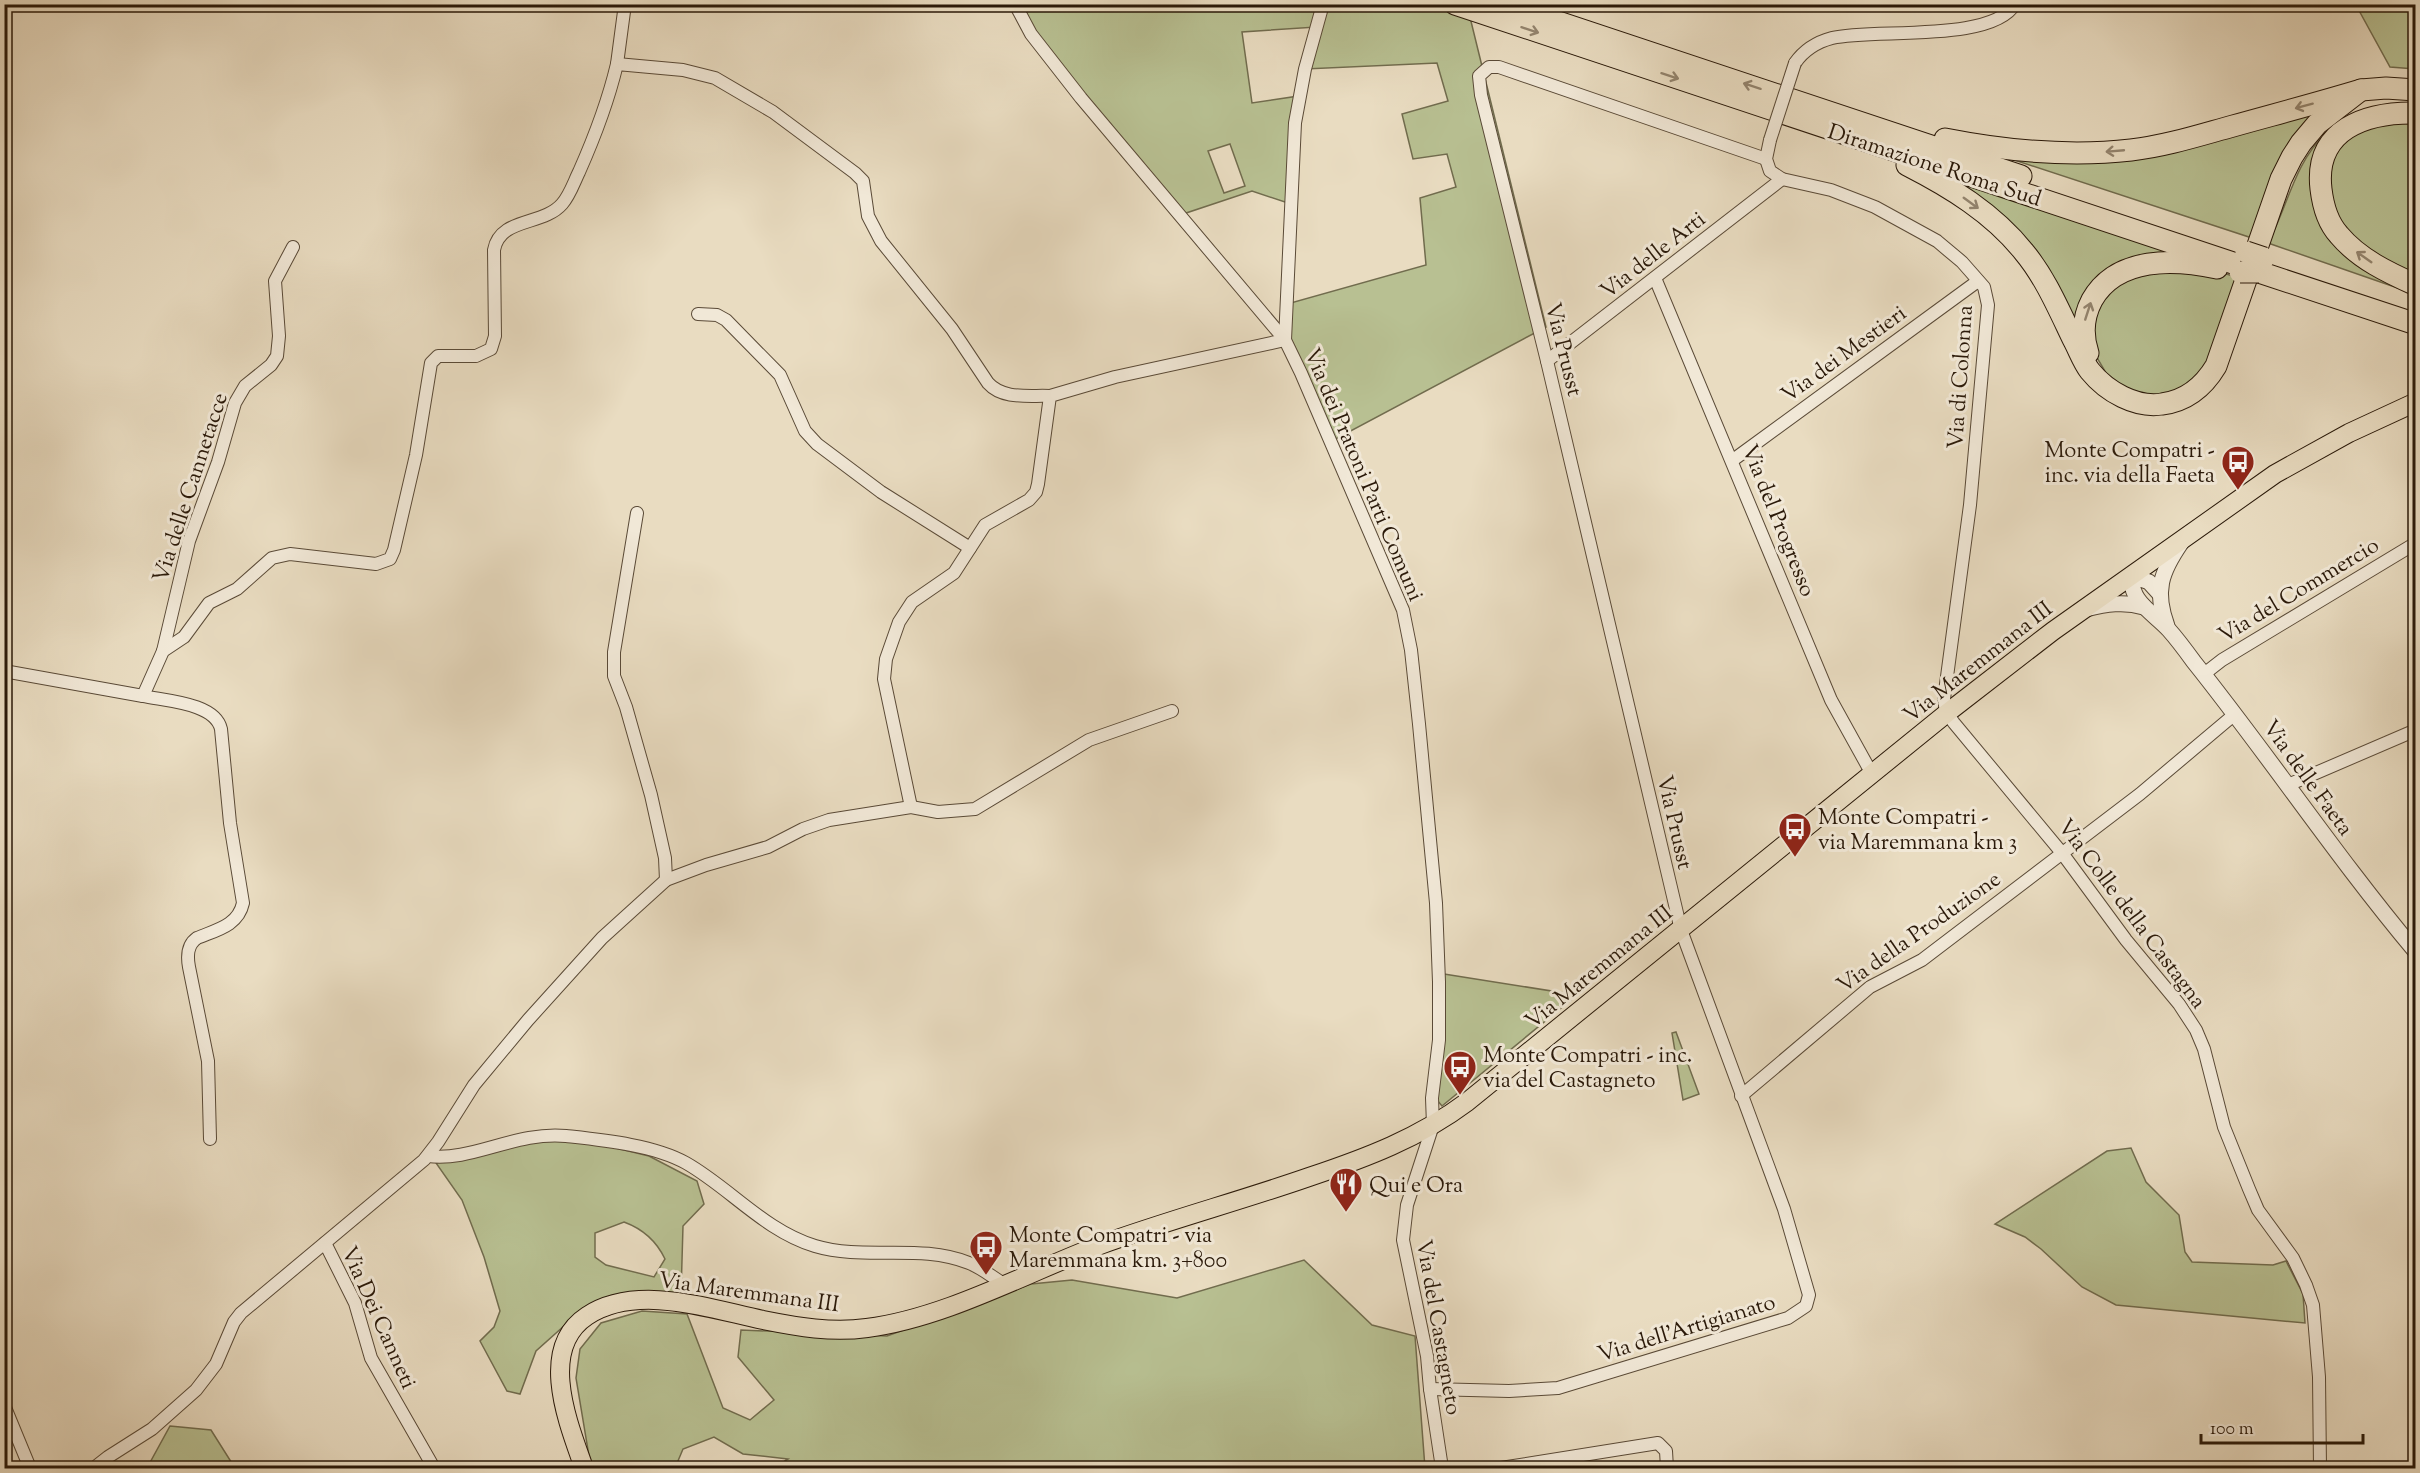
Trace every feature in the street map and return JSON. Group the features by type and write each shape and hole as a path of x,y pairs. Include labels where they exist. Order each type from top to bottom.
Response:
{"highway":[{"name":"Diramazione Roma Sud","path":"1455,4 1878,136"},
{"name":"Diramazione Roma Sud","path":"1504,4 2250,264 2415,324"},
{"path":"1878,136 1908,131 1981,146 2021,150 2076,153 2119,151 2177,141 2361,90 2386,88 2415,90"},
{"path":"1878,136 2008,233 2026,254 2086,364 2098,379 2111,390 2128,399 2154,405 2181,399 2206,381 2222,354 2285,170 2317,124 2361,90"},
{"path":"2340,108 2384,101 2415,104"},
{"path":"2415,113 2371,116 2349,126 2338,135 2327,150 2320,167 2320,179 2326,212 2342,238 2372,262 2415,285"},
{"path":"2098,379 2086,347 2084,326 2090,303 2101,287 2112,278 2138,266 2169,262 2250,264"},
{"name":"Diramazione Roma Sud","path":"2250,264 2415,308"}],"main road":[{"name":"Via Maremmana III","path":"584,1468 570,1429 560,1375 560,1356 580,1321 595,1311 628,1302 669,1301 801,1326 864,1329 920,1316 1100,1245 1365,1158 1398,1144 1433,1125 1467,1102 2035,644 2275,474 2349,433 2415,402"}],"street":[{"path":"163,651 184,637 209,603 237,589 274,557 290,554 376,564 390,559 414,464 431,363 438,356 476,356 491,349 495,336 494,250 496,242 500,234 507,229 550,213 563,203 601,123 617,64 625,4"},
{"name":"Via dei Pratoni Parti Comuni","path":"1015,4 1031,34 1072,87 1284,340 1301,373 1398,594 1406,626 1418,712 1437,922 1439,1040 1432,1098 1433,1125"},
{"path":"617,64 683,70 715,78 773,112 855,173 863,182 868,216 881,241 952,329 988,383 995,390 1005,394 1050,396 1115,377 1284,340 1295,123 1305,69 1323,4"},
{"path":"1782,179 1770,171 1766,159 1770,140 1795,63 1811,47 1835,38 1965,28 2001,17 2015,4"},
{"name":"Via Prusst","path":"1681,930 1478,81 1483,71 1492,66 1499,67 1766,159"},
{"name":"Via delle Arti","path":"1547,362 1782,179"},
{"name":"Via di Colonna","path":"1782,179 1831,190 1875,207 1937,241 1962,262 1984,287 1988,305 1970,505 1944,699 1947,713"},
{"name":"Via delle Cannetacce","path":"143,696 163,651 189,541 218,462 235,403 245,386 271,365 276,356 279,336 275,281 293,247"},
{"name":"Via del Progresso","path":"1655,278 1831,700 1872,774"},
{"name":"Via dei Mestieri","path":"1732,459 1978,281"},
{"path":"698,314 717,315 726,320 772,365 785,383 805,431 816,444 881,492 970,548"},
{"path":"910,807 885,690 885,664 901,617 909,605 954,573 985,525 1024,503 1036,492 1050,396"},
{"path":"637,513 615,642 613,672 626,707 651,795 665,858 666,880"},
{"path":"2168,629 2161,609 2159,593 2166,564 2183,539"},
{"name":"Via del Commercio","path":"2204,674 2222,660 2415,543"},
{"path":"2159,593 2149,582 2133,576 2133,591 2144,607 2168,629"},
{"path":"2084,609 2116,603 2144,607"},
{"name":"Via delle Faeta","path":"2168,629 2235,714 2364,891 2415,951"},
{"path":"4,671 143,696 205,710 214,716 221,729 230,823 243,903 241,913 235,921 197,938 192,942 188,951 189,967 208,1061 210,1139"},
{"path":"94,1468 152,1430 185,1401 216,1364 238,1316 428,1156 470,1090 521,1028 602,938 666,880 706,865 768,847 803,829 829,820 910,807 938,812 967,811 979,807 1089,740 1172,711"},
{"name":"Via Colle della Castagna","path":"1947,713 2062,853 2126,940 2179,1004 2196,1030 2204,1049 2224,1126 2249,1190 2258,1210 2293,1258 2313,1305 2318,1340 2320,1468"},
{"name":"Via della Produzione","path":"1741,1096 1870,987 1922,960 2140,794 2235,714"},
{"path":"2288,785 2415,730"},
{"name":"Via dell'Artigianato","path":"1430,1389 1509,1391 1558,1388 1788,1318 1806,1306 1809,1295 1784,1209 1681,930"},
{"name":"Via del Castagneto","path":"1433,1125 1407,1205 1402,1240 1427,1356 1442,1468"},
{"path":"428,1156 451,1156 521,1138 544,1135 572,1137 638,1148 668,1155 687,1164 753,1213 803,1242 845,1252 925,1254 953,1258 974,1265 1004,1284"},
{"name":"Via Dei Canneti","path":"325,1243 357,1309 369,1354 384,1384 434,1468"},
{"path":"4,1405 30,1468"},
{"path":"1501,1468 1658,1443 1666,1451 1666,1468"}],"green space":[{"path":"1015,5 1467,5 1546,327 1330,442 1285,340 1287,304 1426,265 1420,198 1456,187 1447,154 1413,159 1402,114 1448,101 1437,63 1305,69 1316,27 1242,32 1252,103 1299,96 1291,204 1252,191 1180,215","holes":["1230,144 1245,186 1224,193 1208,151"]},
{"path":"2356,5 2415,5 2415,69 2390,67"},
{"path":"2325,104 2252,238 1999,155 2059,157"},
{"path":"2399,122 2415,125 2415,278 2369,250 2344,228 2332,203 2328,181 2329,170 2335,156 2353,135 2368,128"},
{"path":"2325,134 2313,165 2312,198 2415,294 2268,243 2306,158"},
{"path":"1967,184 2175,254 2151,256 2074,321 1967,188"},
{"path":"2214,270 2239,278 2207,367 2178,391 2154,396 2126,389 2106,373 2093,351 2093,314 2123,276"},
{"path":"1444,974 1577,995 1442,1106 1437,1100 1445,1029"},
{"path":"1676,1032 1699,1094 1683,1100 1672,1033"},
{"path":"537,1138 587,1141 649,1156 697,1181 704,1204 683,1226 681,1295 626,1294 596,1301 536,1351 520,1394 507,1391 480,1341 494,1327 500,1311 484,1257 462,1200 436,1163 474,1151","holes":["624,1222 653,1241 665,1259 654,1277 606,1265 595,1257 595,1233"]},
{"path":"2131,1148 2146,1182 2179,1215 2185,1252 2192,1262 2273,1265 2286,1261 2303,1294 2305,1323 2116,1305 2082,1287 2025,1237 1995,1224 2107,1151"},
{"path":"1304,1260 1372,1325 1415,1336 1425,1468 774,1468 788,1459 743,1454 714,1437 683,1449 675,1468 591,1468 576,1378 580,1349 601,1323 642,1311 687,1314 723,1408 750,1420 774,1400 738,1357 741,1330 887,1336 1031,1284 1072,1280 1177,1298"},
{"path":"170,1426 211,1430 235,1468 147,1468"}],"place":[{"name":"Monte Compatri - inc. via della Faeta","path":"2238,491"},
{"name":"Monte Compatri - via Maremmana km 3","path":"1795,858"},
{"name":"Monte Compatri - inc. via del Castagneto","path":"1460,1096"},
{"name":"Qui e Ora","path":"1346,1213"},
{"name":"Monte Compatri - via Maremmana km. 3+800","path":"986,1276"}]}
